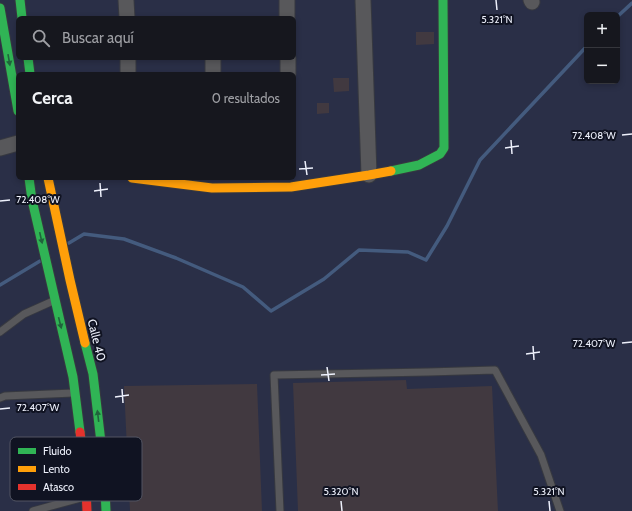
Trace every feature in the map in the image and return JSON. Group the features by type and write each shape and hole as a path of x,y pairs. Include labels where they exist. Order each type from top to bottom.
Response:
{"main road":[{"path":"20,0 22,16"},
{"path":"164,180 212,183 291,182 369,175 419,165 440,154 444,148 443,0"},
{"path":"0,8 16,100"},
{"path":"28,60 30,72"},
{"path":"29,180 32,200 73,377 81,437"},
{"name":"Calle 40","path":"48,180 70,280 93,374 100,437"},
{"path":"86,501 87,511"},
{"name":"Calle 40","path":"106,501 106,511"}],"street":[{"path":"126,0 127,16"},
{"path":"287,0 287,16"},
{"path":"363,0 369,175"},
{"path":"128,60 128,72"},
{"path":"213,60 213,72"},
{"path":"288,60 288,72"},
{"path":"0,148 16,144"}],"lane":[{"path":"0,332 24,314 55,300"},
{"path":"280,511 274,375 495,370 541,455 560,511"},
{"path":"0,398 5,396 76,393"},
{"path":"33,511 68,501"}],"shaded area":[{"path":"0,0 632,0 632,511 0,511"}],"building":[{"path":"416,32 434,32 434,44 416,45"},
{"path":"333,78 349,78 349,91 334,92"},
{"path":"317,103 329,103 329,113 317,114"},
{"path":"406,380 407,389 492,386 498,511 298,511 293,383"},
{"path":"257,384 262,511 130,511 130,501 142,501 142,437 126,437 124,386"}],"waterway":[{"path":"620,14 632,3"},
{"path":"69,243 84,234 124,239 176,258 243,287 271,311 324,279 359,250 408,252 426,260 447,226 480,160 585,48"},
{"path":"0,285 40,261"}],"traffic: fast":[{"path":"20,0 22,16"},
{"path":"391,171 419,165 440,154 444,148 443,0"},
{"path":"0,8 16,100"},
{"path":"28,60 30,72"},
{"path":"29,180 32,200 73,377 80,432"},
{"path":"85,343 93,374 100,437"},
{"path":"106,501 106,511"}],"traffic: slow":[{"path":"148,180 212,188 291,187 391,171"},
{"path":"48,180 85,343"}],"traffic: jam":[{"path":"80,432 81,437"},
{"path":"87,501 87,511"}]}
